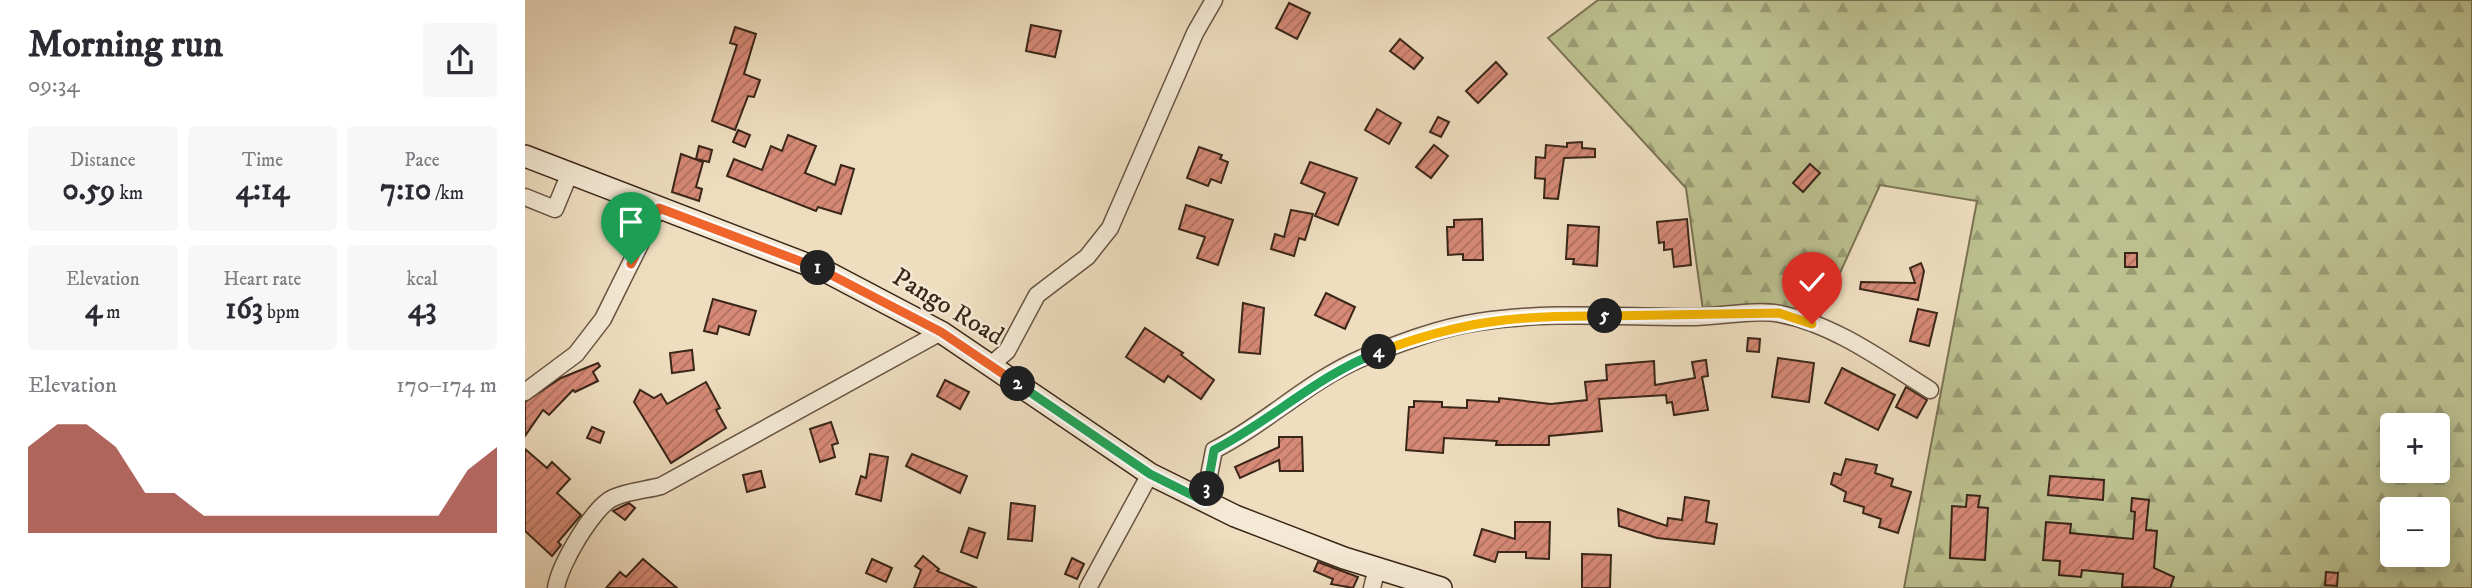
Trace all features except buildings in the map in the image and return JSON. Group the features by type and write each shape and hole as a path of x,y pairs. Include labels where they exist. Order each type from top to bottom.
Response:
{"street":[{"path":"992,364 1007,351 1037,295 1087,257 1110,228 1195,33 1214,0"},
{"name":"Pango Road","path":"525,156 827,272 941,332 992,364 1048,406 1150,474 1204,501 1319,549 1374,578 1441,588"},
{"path":"525,197 555,209 569,175"},
{"path":"525,392 576,354 603,319 659,208"},
{"path":"1204,501 1214,450 1264,421 1324,378 1360,359 1428,333 1477,322 1525,316 1714,317 1779,313 1812,324 1858,346 1930,390"},
{"path":"556,588 558,572 578,537 611,498 661,486 941,332"},
{"path":"1088,588 1150,474"}],"green space":[{"path":"1598,0 2472,0 2472,588 1904,588 1977,201 1880,185 1819,319 1703,310 1686,188 1548,38"}],"route":[{"path":"631,264 659,208 827,272 941,332 992,364 1048,406 1150,474 1204,501 1214,450 1264,421 1324,378 1360,359 1428,333 1477,322 1525,316 1714,317 1779,313 1812,324"}]}
